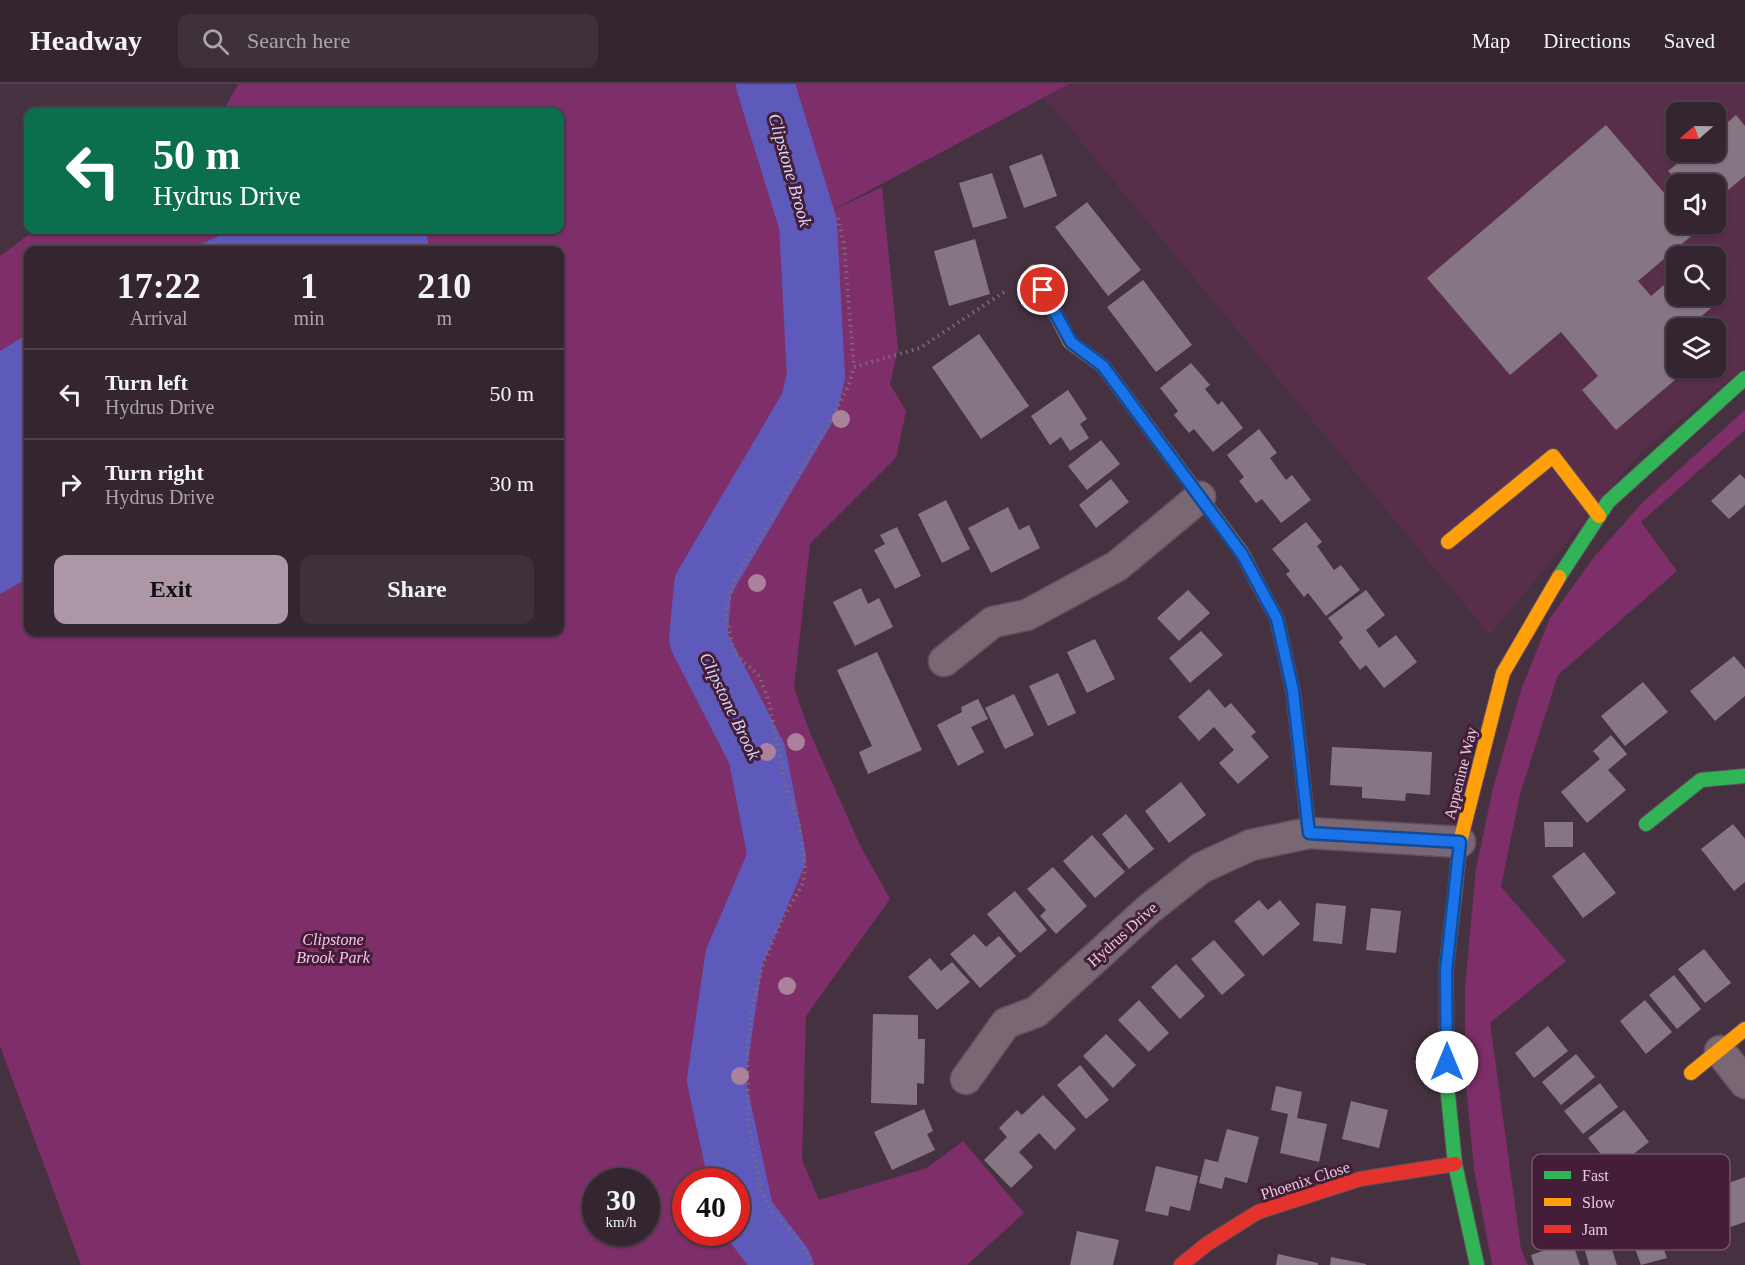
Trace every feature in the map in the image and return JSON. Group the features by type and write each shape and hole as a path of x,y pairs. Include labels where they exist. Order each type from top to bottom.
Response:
{"street":[{"path":"1034,272 1071,342 1103,366 1242,554 1277,619 1293,691 1309,833"},
{"name":"Appenine Way","path":"1477,1265 1455,1164 1447,1085 1446,971 1460,842 1503,673 1543,601 1608,502 1745,378"},
{"path":"1448,542 1553,456 1599,516"},
{"path":"944,661 993,622 1027,615 1117,566 1200,497"},
{"path":"1646,824 1701,780 1745,776"},
{"name":"Hydrus Drive","path":"966,1079 1005,1023 1036,1012 1149,909 1201,868 1251,845 1309,833 1460,842"},
{"path":"1691,1073 1745,1029"},
{"path":"1720,1051 1745,1083"},
{"name":"Phoenix Close","path":"1181,1265 1207,1244 1258,1212 1360,1179 1455,1164"}],"path":[{"path":"812,1265 801,1244 770,1208 761,1189 749,1129 747,1052 752,1008 762,968 780,924 803,883 805,868 799,824 786,788 769,702 760,677 734,652 725,611 736,577 828,425 849,385 854,367 844,245 838,218"},
{"path":"854,367 920,348 1034,272"}],"shaded area":[{"path":"1068,84 1745,84 1745,366 1638,455 1490,635 1044,97"},
{"path":"224,234 427,234 428,246 196,246"},
{"path":"24,336 24,580 0,594 0,351"}],"green space":[{"name":"Clipstone Brook Park","path":"238,84 1069,84 831,211 882,187 898,349 890,384 906,411 896,458 810,544 794,688 810,733 860,845 890,899 806,1016 802,1160 819,1200 927,1168 963,1141 1024,1213 967,1265 799,1265 757,1214 750,1182 750,1168 747,1168 728,1080 744,964 784,861 778,813 766,752 707,638 710,588 816,408 824,377 816,219 808,224 813,330 809,405 703,585 698,639 757,754 777,857 734,958 716,1080 735,1168 672,1168 672,1246 750,1246 750,1221 784,1265 81,1265 0,1046 0,256 30,234 564,234 564,108 225,108"},
{"path":"1745,410 1745,430 1641,522 1677,571 1558,675 1520,794 1501,887 1566,961 1490,1023 1521,1249 1528,1265 1492,1265 1474,1169 1465,1075 1465,986 1476,869 1493,788 1522,687 1550,618 1594,557 1643,502"}],"building":[{"path":"1736,115 1745,126 1745,176 1726,192 1726,174 1671,174 1668,171 1679,162 1726,162 1726,124"},
{"path":"1606,125 1666,195 1666,234 1693,234 1679,246 1666,246 1666,257 1638,281 1651,296 1666,283 1666,306 1714,306 1699,318 1666,318 1666,378 1677,378 1616,430 1582,390 1598,376 1561,332 1510,375 1427,278"},
{"path":"1042,154 1057,196 1024,208 1009,166"},
{"path":"992,173 1007,218 973,228 959,183"},
{"path":"1087,202 1141,270 1108,296 1055,227"},
{"path":"975,239 990,294 949,306 934,251"},
{"path":"1143,280 1192,345 1156,372 1107,307"},
{"path":"979,334 1029,406 981,439 932,367"},
{"path":"1191,363 1210,385 1205,389 1218,405 1222,401 1243,428 1213,452 1194,429 1189,433 1174,415 1178,411 1160,388"},
{"path":"1068,390 1087,419 1080,424 1089,438 1070,451 1061,437 1050,445 1031,416"},
{"path":"1259,429 1277,453 1270,458 1286,480 1292,475 1311,500 1281,523 1262,499 1256,503 1239,481 1244,477 1227,455"},
{"path":"1101,440 1120,464 1087,490 1068,466"},
{"path":"1740,474 1745,479 1745,505 1729,519 1711,501"},
{"path":"1111,479 1129,502 1096,528 1079,505"},
{"path":"946,500 970,549 942,563 918,514"},
{"path":"1008,507 1019,530 1029,525 1040,548 991,573 968,528"},
{"path":"1306,522 1322,542 1317,546 1334,570 1341,565 1360,590 1326,616 1308,593 1304,597 1286,574 1290,571 1272,549"},
{"path":"897,527 921,576 895,589 874,550 885,544 880,535"},
{"path":"861,588 868,604 879,598 893,627 855,646 833,602"},
{"path":"1188,590 1210,613 1179,641 1157,618"},
{"path":"1366,590 1385,615 1366,630 1379,648 1396,635 1417,662 1384,688 1366,665 1360,670 1339,642 1343,638 1328,618"},
{"path":"1201,631 1223,655 1190,683 1169,658"},
{"path":"1095,639 1115,679 1087,693 1067,652"},
{"path":"877,652 922,750 868,774 859,752 872,746 837,670"},
{"path":"1734,656 1745,669 1745,696 1715,721 1690,691"},
{"path":"1058,673 1076,713 1048,726 1029,686"},
{"path":"1643,682 1668,712 1625,746 1601,716"},
{"path":"1209,689 1225,708 1231,703 1256,732 1251,736 1269,757 1238,784 1219,763 1234,750 1214,727 1199,741 1178,717"},
{"path":"1014,694 1034,735 1005,749 985,708"},
{"path":"978,699 988,719 971,727 984,752 958,766 937,725 962,712 961,707"},
{"path":"1611,735 1627,754 1608,770 1626,790 1587,823 1561,792 1600,759 1593,751"},
{"path":"1332,747 1432,752 1430,795 1406,793 1405,801 1362,798 1362,787 1330,785"},
{"path":"1181,782 1206,815 1169,843 1145,811"},
{"path":"1126,814 1154,849 1129,869 1102,834"},
{"path":"1544,822 1573,822 1573,847 1545,847"},
{"path":"1733,824 1745,839 1745,882 1734,891 1701,849"},
{"path":"1092,835 1125,872 1095,898 1063,861"},
{"path":"1584,852 1616,893 1583,918 1552,876"},
{"path":"1053,867 1087,906 1056,934 1040,916 1046,910 1027,889"},
{"path":"1015,891 1047,930 1020,953 987,914"},
{"path":"1259,900 1268,910 1280,900 1300,924 1263,956 1234,921"},
{"path":"1316,903 1346,906 1342,944 1313,941"},
{"path":"1371,908 1401,911 1396,953 1366,950"},
{"path":"974,934 986,947 999,936 1016,956 980,988 950,954"},
{"path":"1214,940 1245,975 1222,995 1191,959"},
{"path":"1704,949 1731,983 1705,1003 1678,969"},
{"path":"930,958 941,971 952,962 970,982 937,1010 908,977"},
{"path":"1176,964 1205,996 1180,1019 1151,987"},
{"path":"1674,975 1701,1009 1677,1029 1649,995"},
{"path":"1139,1000 1169,1033 1149,1052 1118,1020"},
{"path":"1645,1000 1672,1032 1646,1054 1620,1021"},
{"path":"873,1014 918,1015 918,1039 925,1039 924,1084 917,1083 917,1105 871,1103"},
{"path":"1548,1026 1568,1051 1534,1078 1515,1053"},
{"path":"1106,1034 1136,1065 1113,1088 1083,1056"},
{"path":"1576,1054 1595,1077 1561,1105 1542,1082"},
{"path":"1080,1065 1109,1100 1086,1119 1057,1085"},
{"path":"1600,1083 1618,1107 1583,1134 1564,1111"},
{"path":"1276,1086 1302,1092 1297,1118 1327,1124 1319,1162 1280,1153 1288,1114 1271,1110"},
{"path":"1043,1095 1076,1129 1055,1150 1039,1133 1019,1152 1033,1167 1011,1188 984,1160 1007,1137 999,1128 1017,1110 1022,1115"},
{"path":"1351,1101 1388,1110 1379,1148 1342,1139"},
{"path":"924,1109 933,1131 927,1134 935,1150 892,1170 874,1132"},
{"path":"1624,1110 1649,1142 1634,1154 1601,1154 1588,1138"},
{"path":"1227,1129 1259,1137 1247,1183 1225,1177 1222,1189 1199,1183 1205,1159 1218,1162"},
{"path":"1156,1166 1198,1176 1190,1211 1170,1206 1168,1216 1145,1211"},
{"path":"1745,1177 1745,1222 1730,1227 1730,1182"},
{"path":"1077,1231 1119,1240 1113,1265 1070,1265"},
{"path":"1546,1250 1575,1250 1580,1265 1534,1265 1531,1255"},
{"path":"1585,1250 1612,1250 1617,1265 1589,1265"},
{"path":"1636,1250 1664,1250 1667,1258 1641,1265"},
{"path":"1278,1254 1318,1263 1318,1265 1276,1265"},
{"path":"1331,1257 1366,1264 1366,1265 1330,1265"}],"waterway":[{"name":"Clipstone Brook","path":"765,84 808,224 816,376 809,405 703,585 698,639 757,754 777,857 734,958 716,1080 745,1214 784,1265"}],"traffic: fast":[{"path":"1559,577 1608,502 1745,378"},
{"path":"1646,824 1701,780 1745,776"},
{"path":"1455,892 1446,971 1447,1085 1455,1164 1477,1265"}],"traffic: slow":[{"path":"1034,272 1070,342 1103,366 1242,553 1258,584"},
{"path":"1448,542 1553,456 1599,516"},
{"path":"1455,892 1460,842 1503,673 1559,577"},
{"path":"1691,1073 1745,1029"}],"traffic: jam":[{"path":"1258,584 1277,619 1293,691 1309,833"},
{"path":"1181,1265 1207,1244 1258,1212 1360,1179 1455,1164"}],"route":[{"path":"1043,290 1071,342 1103,366 1242,554 1277,619 1293,691 1309,833 1460,842 1446,971 1447,1062"}]}
